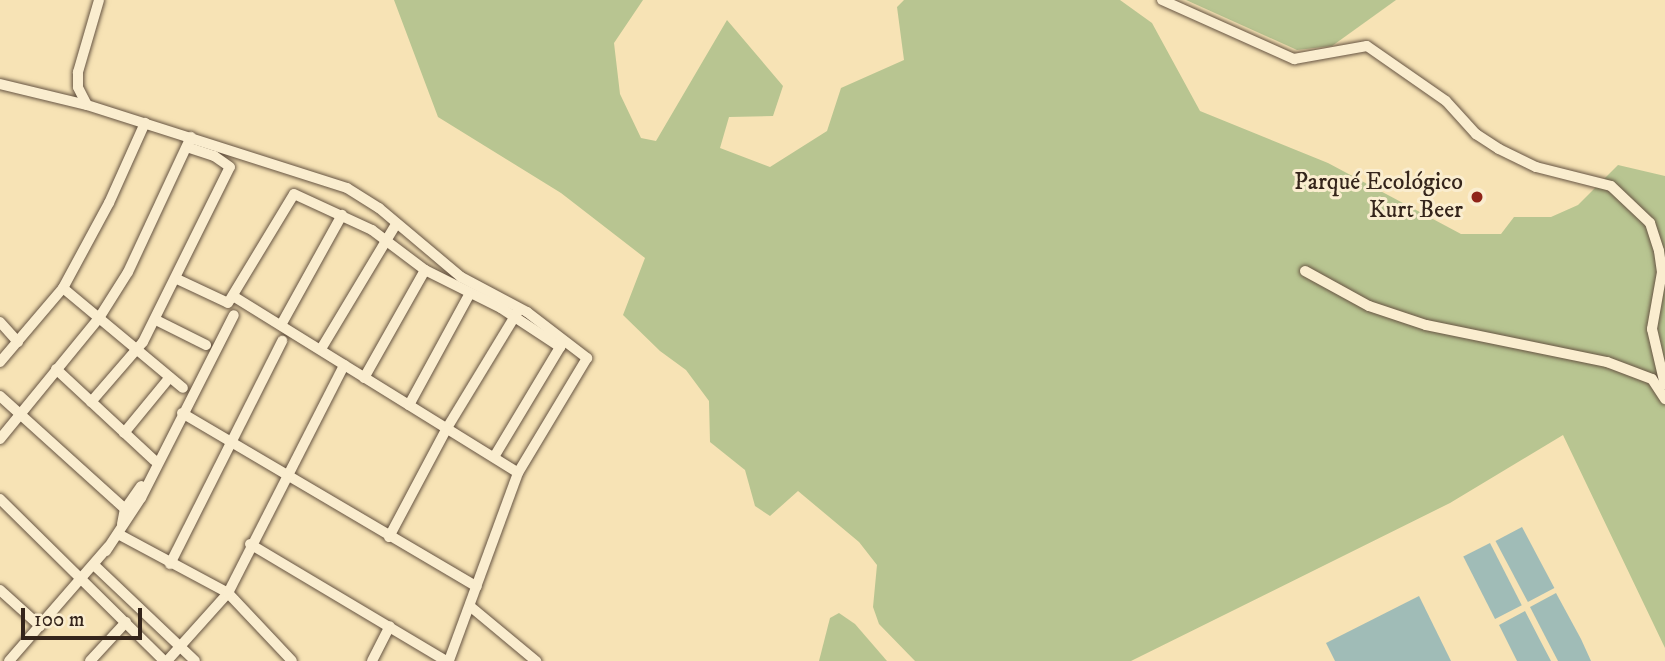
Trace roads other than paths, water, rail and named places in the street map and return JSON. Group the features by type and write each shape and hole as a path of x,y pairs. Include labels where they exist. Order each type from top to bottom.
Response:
{"street":[{"path":"69,100 99,0"},
{"path":"1162,0 1294,59 1367,46 1446,102 1476,134 1499,149 1536,167 1611,186 1650,223 1659,251 1662,272 1651,329 1665,385"},
{"path":"79,72 78,87 87,104"},
{"path":"0,85 87,104 145,123 189,142 230,167 156,320 138,350 91,402"},
{"path":"0,362 63,288 110,202 145,123"},
{"path":"189,142 347,188 396,223 461,277 587,358 518,473 471,607 448,661 250,544"},
{"path":"0,439 19,412 99,318 128,272 189,142"},
{"path":"177,279 225,303 233,296 294,194 385,238 425,270 469,295 517,312"},
{"path":"281,325 342,215"},
{"path":"321,349 396,223"},
{"path":"364,378 425,270"},
{"path":"1305,271 1370,306 1426,325 1607,362 1652,379 1665,399"},
{"path":"63,288 183,388"},
{"path":"409,405 469,295"},
{"path":"233,296 518,473"},
{"path":"389,537 447,428 517,312"},
{"path":"9,661 120,535 234,315"},
{"path":"156,320 206,345"},
{"path":"0,322 18,342"},
{"path":"170,564 233,444 282,341"},
{"path":"494,457 563,343"},
{"path":"0,499 84,578 165,661 228,593 284,476 344,365"},
{"path":"55,369 124,433 155,457 125,509 106,551"},
{"path":"124,433 170,377"},
{"path":"0,396 125,509"},
{"path":"182,413 284,476 477,587"},
{"path":"120,535 228,593 292,661"},
{"path":"94,565 195,661"},
{"path":"0,590 40,626"},
{"path":"471,607 536,661"},
{"path":"90,661 126,622"},
{"path":"373,661 390,626"}],"water":[{"path":"1522,527 1554,588 1528,602 1496,541"},
{"path":"1490,543 1522,605 1495,619 1463,557"},
{"path":"1556,593 1591,661 1558,661 1530,607"},
{"path":"1419,596 1451,661 1335,661 1326,643"},
{"path":"1525,611 1551,661 1517,661 1499,625"}],"place":[{"name":"Parqué Ecológico Kurt Beer","path":"1477,197"}]}
